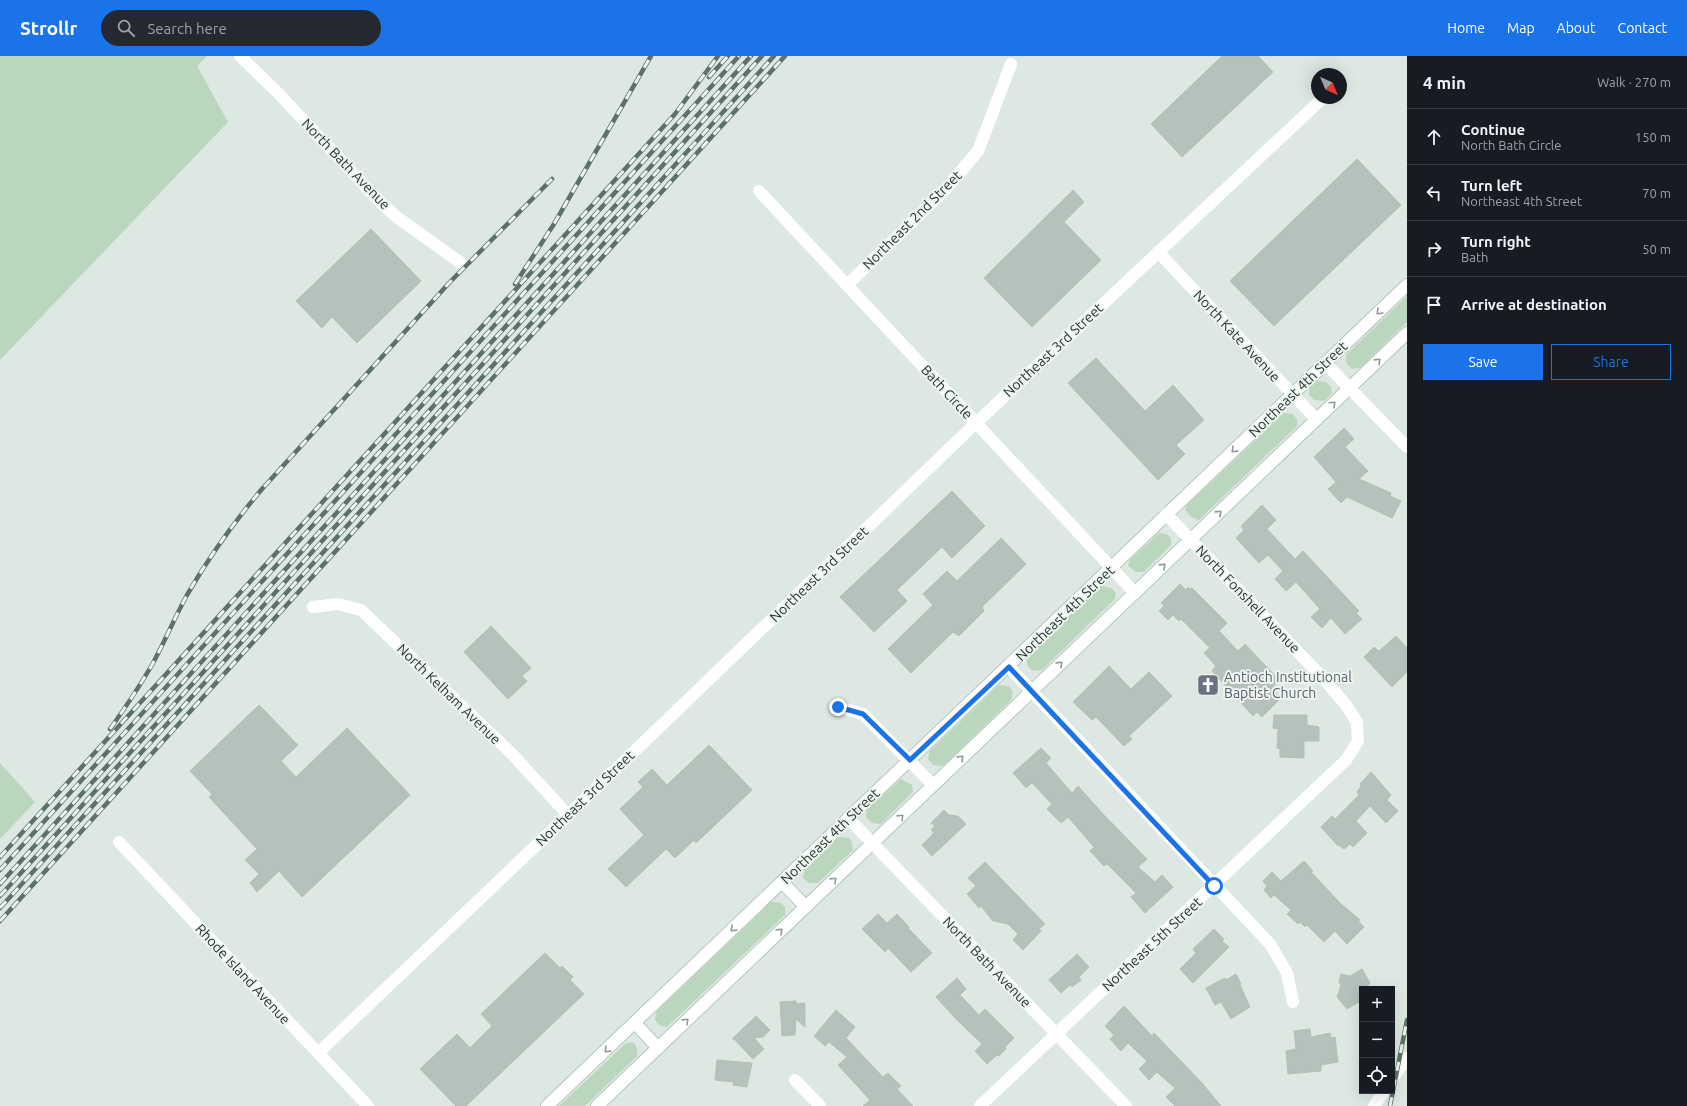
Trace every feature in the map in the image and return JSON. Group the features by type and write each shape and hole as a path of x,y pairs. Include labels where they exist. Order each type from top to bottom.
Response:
{"street":[{"name":"North Bath Avenue","path":"240,56 279,94 380,202 398,218 461,263"},
{"name":"Northeast 2nd Street","path":"847,285 944,191 978,151 1010,64"},
{"name":"Northeast 3rd Street","path":"318,1053 976,423 1317,104"},
{"name":"Bath Circle","path":"759,191 1135,593"},
{"name":"North Kate Avenue","path":"1158,252 1316,420"},
{"name":"Northeast 4th Street","path":"547,1106 848,818 1009,667 1166,514 1407,285"},
{"path":"597,1106 1407,333"},
{"path":"1325,363 1407,447"},
{"name":"North Fonshell Avenue","path":"1166,514 1322,678 1357,722"},
{"name":"North Kelham Avenue","path":"314,607 338,604 362,610 512,754 568,815"},
{"path":"1009,667 1270,944 1287,973 1294,1002"},
{"path":"838,707 863,714 933,785"},
{"name":"Northeast 5th Street","path":"980,1106 1346,760 1358,741 1357,722"},
{"name":"North Bath Avenue","path":"848,818 1126,1106"},
{"name":"Rhode Island Avenue","path":"119,842 368,1106"},
{"path":"782,882 806,907"},
{"path":"635,1023 658,1048"},
{"path":"1395,1075 1407,1058"},
{"path":"795,1080 820,1106"},
{"path":"1374,1106 1382,1094"}],"green space":[{"path":"0,56 207,56 197,66 228,122 0,360"},
{"path":"1407,296 1407,322 1360,368 1352,369 1346,363 1346,355"},
{"path":"1316,381 1326,382 1331,387 1332,393 1324,401 1314,400 1309,395 1310,387"},
{"path":"1284,413 1293,414 1297,420 1297,426 1199,520 1191,517 1185,510 1187,505"},
{"path":"1159,533 1167,534 1171,538 1171,545 1144,572 1136,572 1128,566 1130,560"},
{"path":"1101,586 1111,588 1116,593 1115,599 1042,670 1033,671 1027,665 1027,658"},
{"path":"999,685 1009,686 1013,692 1011,700 943,766 933,765 928,759 929,752"},
{"path":"0,763 35,802 0,839"},
{"path":"901,779 912,785 913,792 881,824 872,823 866,817 867,810"},
{"path":"839,837 849,838 852,842 853,850 818,883 809,883 803,878 804,871"},
{"path":"771,902 781,903 785,907 785,915 667,1027 659,1025 655,1020 656,1012"},
{"path":"626,1043 634,1043 637,1048 637,1056 585,1106 559,1106"}],"building":[{"path":"1222,56 1258,56 1273,72 1182,157 1151,124"},
{"path":"1357,159 1401,205 1274,326 1230,281"},
{"path":"1073,190 1084,202 1064,222 1101,260 1032,327 984,278"},
{"path":"371,229 421,281 357,343 332,317 322,328 296,301"},
{"path":"1096,358 1145,411 1173,385 1204,420 1176,445 1185,454 1158,480 1068,383"},
{"path":"1344,428 1354,439 1345,447 1368,471 1359,479 1391,493 1390,496 1401,501 1392,518 1347,497 1341,503 1328,489 1336,482 1314,457"},
{"path":"952,491 985,526 952,558 942,547 897,590 907,601 874,632 840,597"},
{"path":"1262,505 1276,520 1267,529 1295,559 1303,551 1359,611 1356,613 1362,619 1345,634 1331,618 1322,628 1311,617 1320,609 1296,582 1286,591 1275,579 1283,571 1268,555 1259,563 1236,538 1244,530 1241,526"},
{"path":"1001,538 1026,564 982,607 984,611 959,636 953,632 911,673 888,649 933,605 923,594 947,571 957,581"},
{"path":"1180,584 1186,590 1188,587 1190,589 1192,588 1227,623 1219,631 1238,651 1245,644 1279,680 1271,689 1281,698 1262,717 1257,712 1253,716 1212,671 1216,666 1204,653 1210,648 1181,619 1179,621 1173,615 1168,620 1159,611 1164,606 1161,603"},
{"path":"491,626 531,668 522,676 527,681 508,699 464,652"},
{"path":"1396,636 1407,648 1407,672 1392,687 1364,657 1374,647 1379,651"},
{"path":"1109,666 1131,689 1149,672 1172,696 1129,736 1132,739 1124,746 1096,717 1092,720 1073,702"},
{"path":"259,705 298,745 281,761 296,777 347,728 410,795 302,897 279,871 257,892 250,883 259,874 245,860 257,849 209,797 212,794 190,771"},
{"path":"1274,715 1307,715 1307,725 1319,727 1319,741 1304,741 1304,758 1280,757 1280,749 1277,748 1278,729 1273,728"},
{"path":"709,745 752,790 696,843 694,840 675,858 666,849 626,887 608,869 644,835 620,809 643,787 638,782 652,769 667,785"},
{"path":"1041,748 1051,758 1046,763 1072,793 1078,786 1147,859 1138,867 1155,882 1162,875 1173,887 1145,913 1131,897 1136,893 1107,864 1104,866 1090,851 1094,847 1068,817 1061,823 1047,809 1052,804 1032,783 1026,788 1013,773"},
{"path":"1371,772 1391,795 1387,800 1398,811 1386,823 1370,806 1356,821 1367,833 1353,847 1350,844 1344,849 1339,845 1338,846 1321,827 1332,816 1335,819 1359,795 1357,792 1361,786 1360,784"},
{"path":"944,810 949,815 958,816 966,824 932,856 922,845 934,833 931,830 935,826 931,823"},
{"path":"1304,861 1313,871 1311,872 1341,904 1360,920 1358,921 1364,927 1347,944 1335,931 1324,942 1307,925 1305,927 1300,922 1298,924 1287,914 1291,910 1274,895 1271,898 1264,890 1267,886 1263,881 1272,872 1281,881"},
{"path":"985,862 1045,924 1039,929 1041,931 1023,950 1013,940 1018,934 1008,924 993,921 981,906 979,908 967,894 976,886 968,878"},
{"path":"878,914 887,923 897,914 932,953 911,972 888,948 885,952 862,929"},
{"path":"1214,929 1224,939 1222,941 1229,947 1193,983 1180,969 1196,953 1193,949"},
{"path":"545,953 560,968 562,966 573,977 570,980 584,994 466,1106 456,1106 420,1069 457,1034 470,1048 492,1026 481,1014"},
{"path":"1077,954 1089,967 1079,977 1081,980 1072,987 1070,985 1061,993 1049,980"},
{"path":"1362,969 1370,983 1368,986 1359,986 1359,1002 1347,1009 1337,997 1341,985 1339,982 1341,974 1350,976"},
{"path":"1236,974 1250,1007 1231,1019 1221,1002 1215,1005 1206,988 1225,978 1226,980"},
{"path":"957,978 966,989 960,995 979,1015 985,1009 1014,1038 999,1056 997,1055 987,1064 975,1051 982,1044 936,997"},
{"path":"796,1001 797,1004 805,1003 805,1027 796,1019 795,1035 782,1036 780,1002"},
{"path":"1124,1006 1152,1036 1154,1033 1202,1083 1221,1106 1175,1106 1166,1097 1175,1088 1157,1072 1149,1080 1139,1069 1147,1061 1128,1043 1121,1051 1110,1039 1114,1035 1105,1026"},
{"path":"836,1010 855,1027 846,1038 883,1077 888,1073 901,1086 897,1089 913,1106 863,1106 870,1100 838,1065 847,1057 829,1042 825,1046 814,1036"},
{"path":"756,1016 770,1030 763,1037 754,1038 764,1049 753,1059 734,1039 732,1039"},
{"path":"1310,1029 1311,1037 1330,1033 1331,1038 1335,1037 1338,1062 1321,1065 1321,1071 1288,1074 1286,1051 1296,1049 1294,1031"},
{"path":"717,1060 752,1063 747,1087 733,1085 734,1082 715,1080"}],"railway":[{"path":"515,284 554,224 651,56"},
{"path":"0,857 675,114 718,56"},
{"path":"709,77 728,56"},
{"path":"0,870 739,56"},
{"path":"0,884 751,56"},
{"path":"0,896 762,56"},
{"path":"0,908 774,56"},
{"path":"0,921 785,56"},
{"path":"110,729 153,663 195,581 222,540 252,501 450,282 552,179"},
{"path":"1390,1106 1407,1020"}],"place":[{"name":"Antioch Institutional Baptist Church","path":"1208,685"}],"route":[{"path":"838,707 863,714 910,760 1009,667 1214,886"}]}
